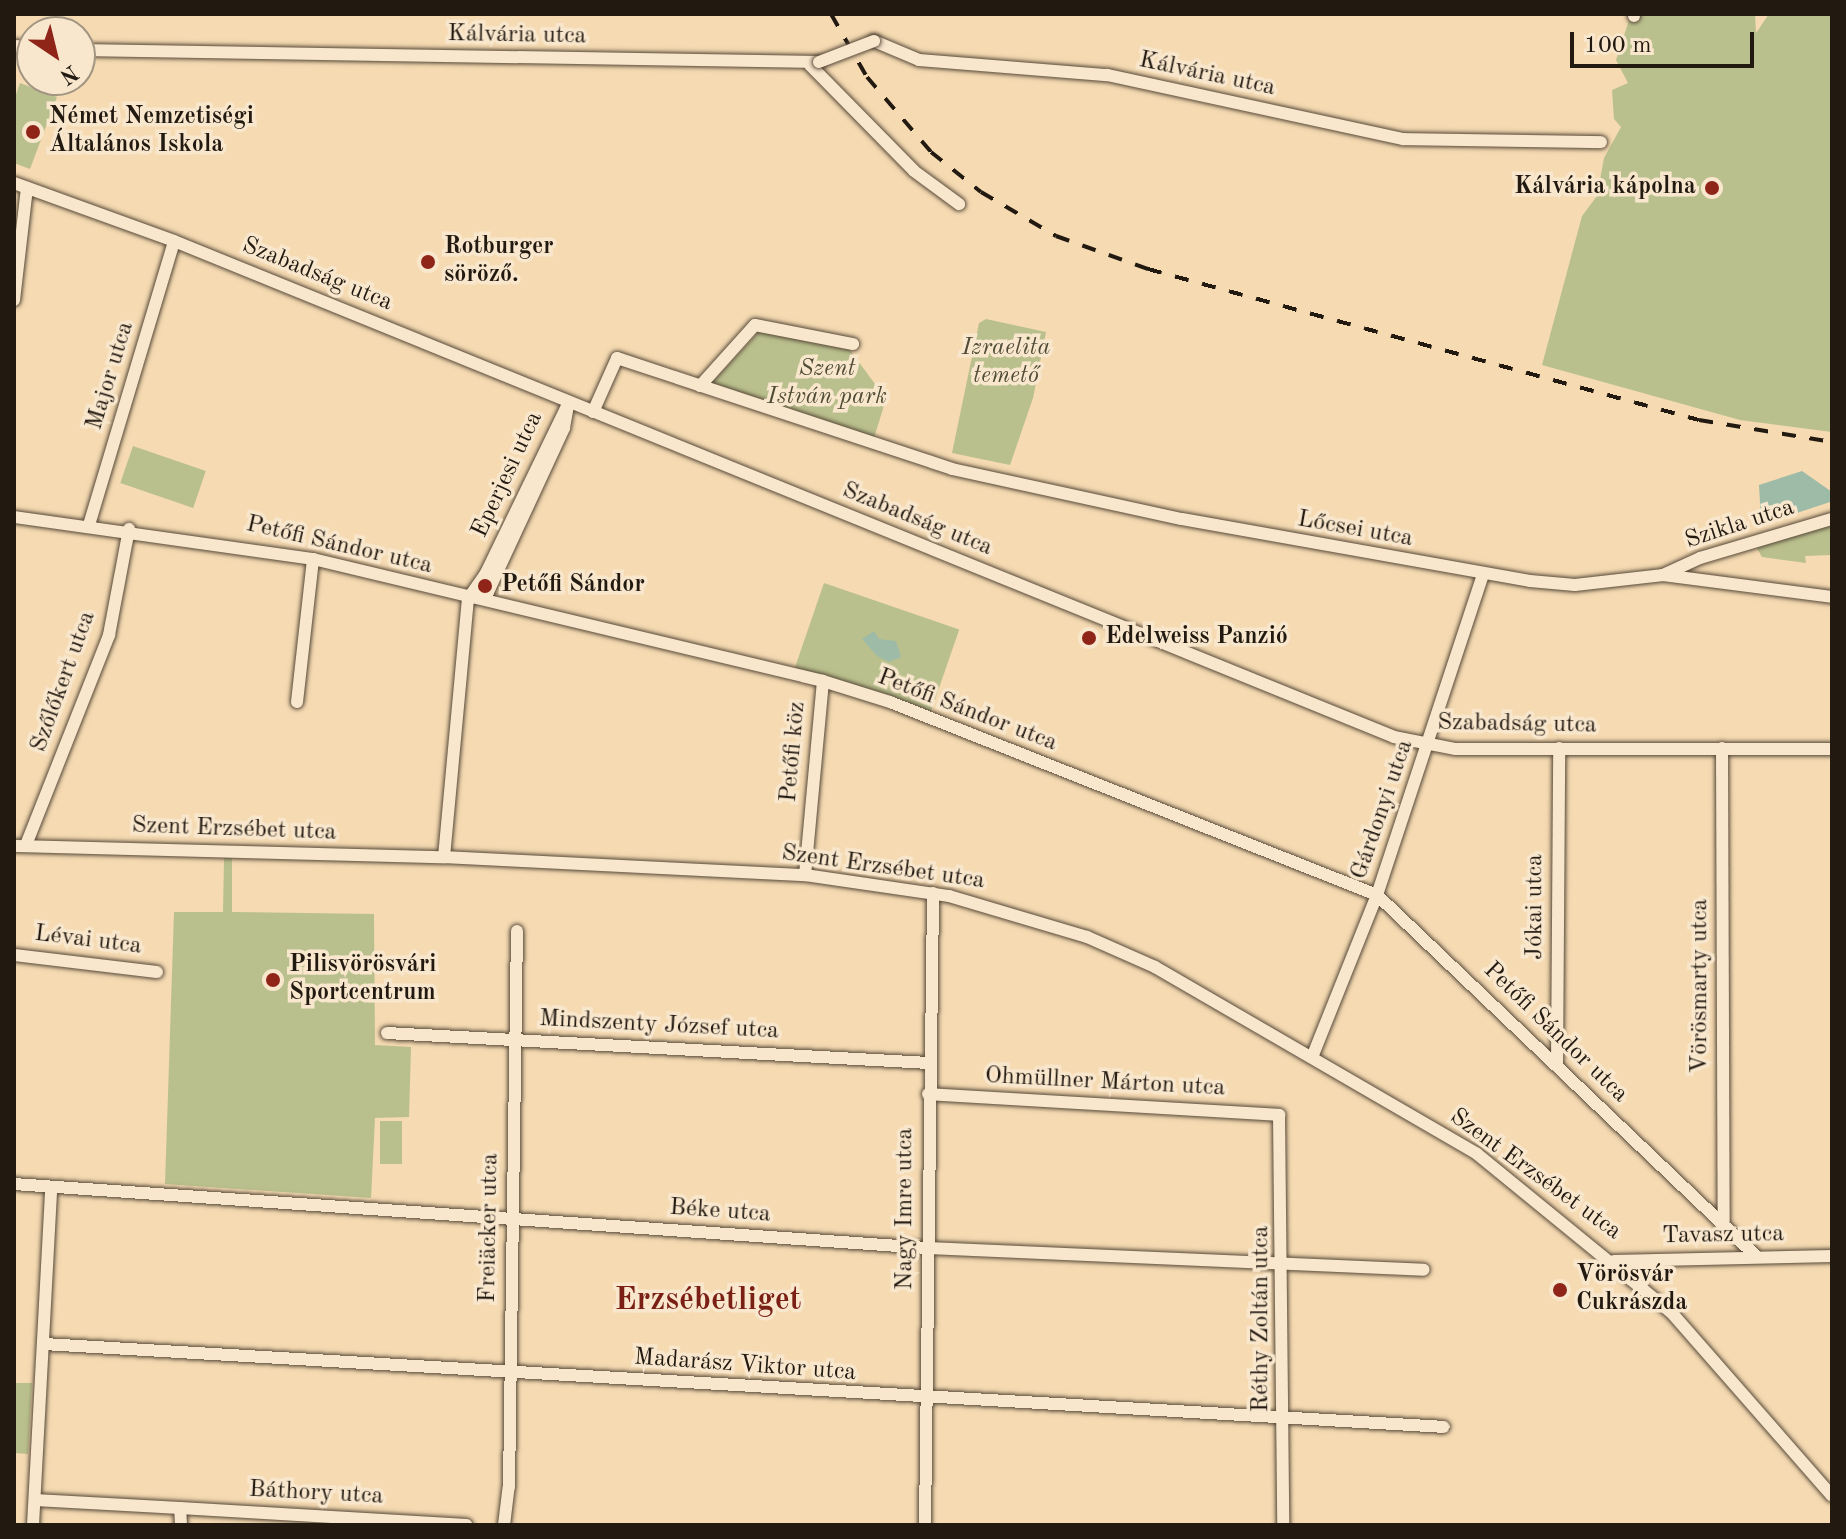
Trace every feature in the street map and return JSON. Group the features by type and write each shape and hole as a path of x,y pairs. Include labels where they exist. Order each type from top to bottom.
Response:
{"street":[{"name":"Kálvária utca","path":"96,50 775,59 814,63 874,41 919,60 1107,75 1432,143 1601,142"},
{"path":"814,63 914,171 959,204"},
{"name":"Szabadság utca","path":"14,183 174,241 1428,747 1832,749"},
{"path":"14,300 27,188"},
{"name":"Major utca","path":"89,525 174,241"},
{"path":"593,412 617,358 700,386 755,325 853,344"},
{"name":"Lőcsei utca","path":"700,386 878,444 1064,496 1483,575 1575,585 1663,575 1832,597"},
{"name":"Eperjesi utca","path":"468,599 488,592 564,428 569,402"},
{"name":"Petőfi Sándor utca","path":"14,517 129,529 313,559 468,599 823,681 890,702 1377,895 1756,1256"},
{"name":"Szikla utca","path":"1663,575 1700,558 1832,519"},
{"name":"Szőlőkert utca","path":"20,846 109,635 129,529"},
{"path":"297,702 313,559"},
{"name":"Gárdonyi utca","path":"1313,1055 1377,895 1483,575"},
{"path":"444,857 468,599"},
{"name":"Petőfi köz","path":"805,875 823,681"},
{"name":"Jókai utca","path":"1557,1066 1559,748"},
{"name":"Vörösmarty utca","path":"1722,748 1724,1224"},
{"name":"Szent Erzsébet utca","path":"20,846 444,857 805,875 933,893 1016,912 1087,937 1155,967 1313,1055 1477,1154 1614,1261 1699,1340 1832,1496"},
{"name":"Nagy Imre utca","path":"925,1525 928,1094 933,893"},
{"name":"Freiäcker utca","path":"504,1525 509,1487 517,931"},
{"name":"Lévai utca","path":"14,955 157,972"},
{"name":"Mindszenty József utca","path":"387,1033 929,1063"},
{"name":"Ohmüllner Márton utca","path":"928,1094 1279,1115"},
{"name":"Réthy Zoltán utca","path":"1279,1115 1285,1419 1283,1525"},
{"name":"Béke utca","path":"14,1184 928,1248 1424,1270"},
{"path":"33,1525 51,1188"},
{"name":"Tavasz utca","path":"1614,1261 1832,1256"},
{"name":"Madarász Viktor utca","path":"44,1344 927,1399 1444,1427"},
{"name":"Báthory utca","path":"35,1500 466,1525"},
{"path":"180,1508 181,1525"}],"green space":[{"path":"1631,14 1755,14 1756,33 1769,14 1832,14 1832,432 1740,420 1542,365 1582,216 1597,196 1604,158 1621,127 1614,119 1612,90 1628,83 1616,60"},
{"path":"16,94 57,97 30,169 14,163"},
{"name":"Izraelita temető","path":"986,319 1046,332 1033,398 1010,465 952,453 979,323"},
{"name":"Szent István park","path":"759,332 850,350 886,399 874,438 710,385"},
{"path":"133,446 206,471 193,508 120,483"},
{"path":"1832,522 1832,555 1805,556 1806,563 1762,557 1755,545"},
{"path":"824,583 959,630 930,714 795,667"},
{"name":"Pilisvörösvári Sportcentrum","path":"224,858 232,858 232,912 374,914 375,1045 411,1047 409,1117 375,1118 371,1198 165,1184 174,912 223,912"},
{"path":"380,1121 402,1121 402,1164 380,1164"},
{"path":"14,1383 32,1383 28,1454 14,1453"}],"shaded area":[{"path":"1802,471 1832,492 1830,502 1773,521 1761,520 1759,485"},
{"path":"874,631 879,639 896,641 901,657 889,662 877,656 862,639"}],"railway":[{"path":"831,14 867,77 931,152 981,192 1056,236 1148,269 1699,420 1832,442"}],"place":[{"name":"Német Nemzetiségi Általános Iskola","path":"33,132"},
{"name":"Kálvária kápolna","path":"1712,188"},
{"name":"Rotburger söröző.","path":"428,262"},
{"name":"Petőfi Sándor","path":"485,586"},
{"name":"Edelweiss Panzió","path":"1089,638"},
{"name":"Pilisvörösvári Sportcentrum","path":"273,980"},
{"name":"Vörösvár Cukrászda","path":"1560,1290"}],"district":[{"name":"Erzsébetliget","path":"708,1301"}]}
